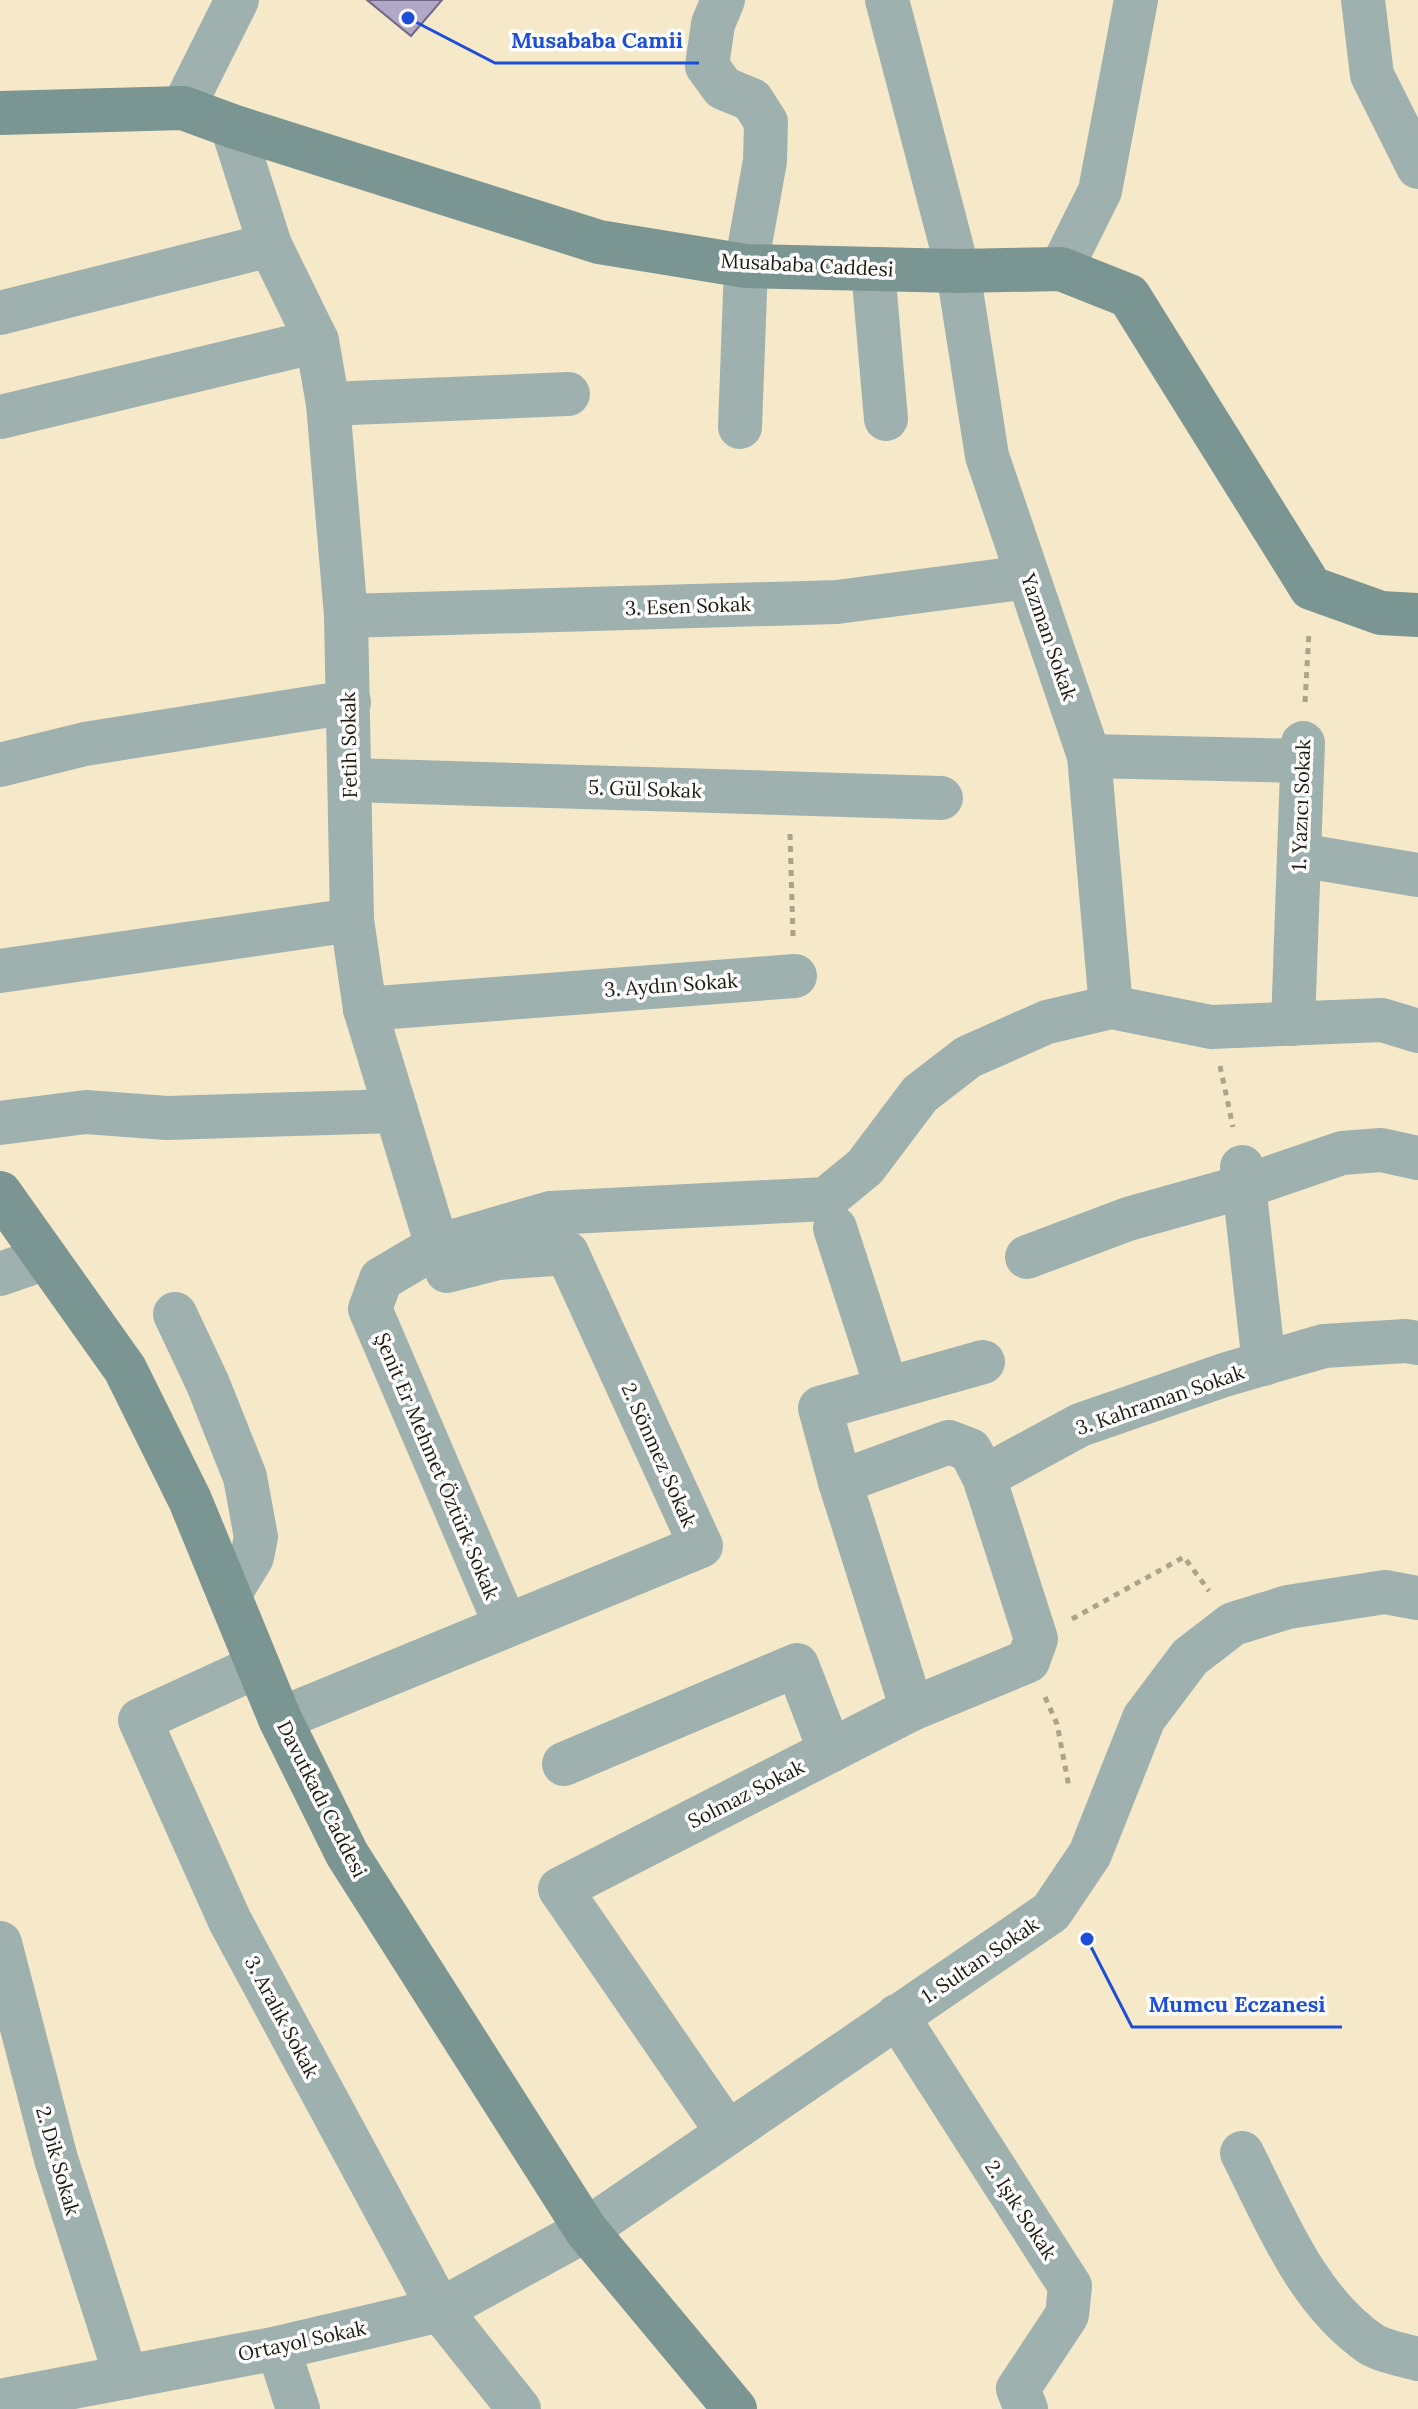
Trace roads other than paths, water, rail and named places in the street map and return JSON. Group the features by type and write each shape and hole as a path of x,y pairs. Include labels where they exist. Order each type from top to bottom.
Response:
{"main road":[{"name":"Musababa Caddesi","path":"0,113 183,108 599,242 746,266 958,271 1061,269 1129,296 1311,588 1381,613 1418,615"},
{"name":"Davutkadı Caddesi","path":"0,1193 125,1369 190,1500 280,1719 347,1854 586,2230 735,2409"}],"street":[{"path":"183,108 237,0"},
{"path":"723,0 713,24 707,66 723,88 752,100 766,122 765,161 746,266 740,427"},
{"name":"Yazman Sokak","path":"887,0 958,271 987,456 1089,756 1111,1007"},
{"path":"1061,269 1100,191 1136,0"},
{"path":"1363,0 1372,75 1418,167"},
{"name":"Fetih Sokak","path":"232,126 270,245 317,341 328,404 346,616 352,920 365,1009 437,1246"},
{"path":"0,313 270,245"},
{"path":"873,270 886,419"},
{"path":"0,417 317,341"},
{"path":"328,404 568,394"},
{"name":"3. Esen Sokak","path":"346,616 837,602 1028,577"},
{"path":"0,765 85,744 349,702"},
{"name":"1. Yazıcı Sokak","path":"1089,756 1302,752 1293,1024"},
{"name":"5. Gül Sokak","path":"350,780 941,798"},
{"path":"1299,855 1418,875"},
{"path":"0,971 352,920"},
{"name":"3. Aydın Sokak","path":"365,1009 795,976"},
{"path":"381,1279 437,1246 550,1213 826,1199 865,1167 920,1094 968,1057 1047,1022 1111,1007 1211,1027 1382,1020 1418,1031"},
{"path":"0,1123 86,1112 167,1118 396,1111"},
{"path":"1027,1257 1244,1176 1342,1153 1381,1150 1418,1158"},
{"path":"1244,1176 1264,1364"},
{"path":"835,1228 887,1389"},
{"name":"2. Sönmez Sokak","path":"280,1719 701,1546 567,1253 498,1258 419,1278 381,1279"},
{"path":"0,1274 46,1258"},
{"name":"Şenit Er Mehmet Öztürk Sokak","path":"381,1279 370,1309 506,1626"},
{"path":"175,1314 208,1384 245,1477 254,1522 256,1537 252,1557 229,1595"},
{"name":"3. Kahraman Sokak","path":"984,1477 1080,1425 1264,1364 1324,1346 1418,1343"},
{"path":"912,1709 840,1482 820,1408 983,1362"},
{"path":"840,1482 949,1442 970,1450 984,1477"},
{"name":"Solmaz Sokak","path":"728,2133 560,1889 1032,1650 984,1477"},
{"name":"1. Sultan Sokak","path":"586,2230 1051,1912 1090,1854 1144,1718 1190,1657 1233,1624 1288,1607 1385,1592 1418,1598"},
{"path":"564,1764 797,1665 830,1751"},
{"name":"3. Aralık Sokak","path":"258,1666 140,1720 230,1921 440,2310 519,2409"},
{"name":"2. Dik Sokak","path":"0,1943 56,2159 110,2389"},
{"name":"2. Işık Sokak","path":"897,2016 1070,2286 1067,2315 1018,2389 1026,2409"},
{"path":"1242,2153 1295,2258 1338,2316 1374,2346 1418,2359"},
{"name":"Ortayol Sokak","path":"0,2401 110,2389 440,2310 586,2230"},
{"path":"278,2348 298,2409"}],"place":[{"name":"Musababa Camii","path":"408,18"},
{"name":"Mumcu Eczanesi","path":"1087,1939"}]}
